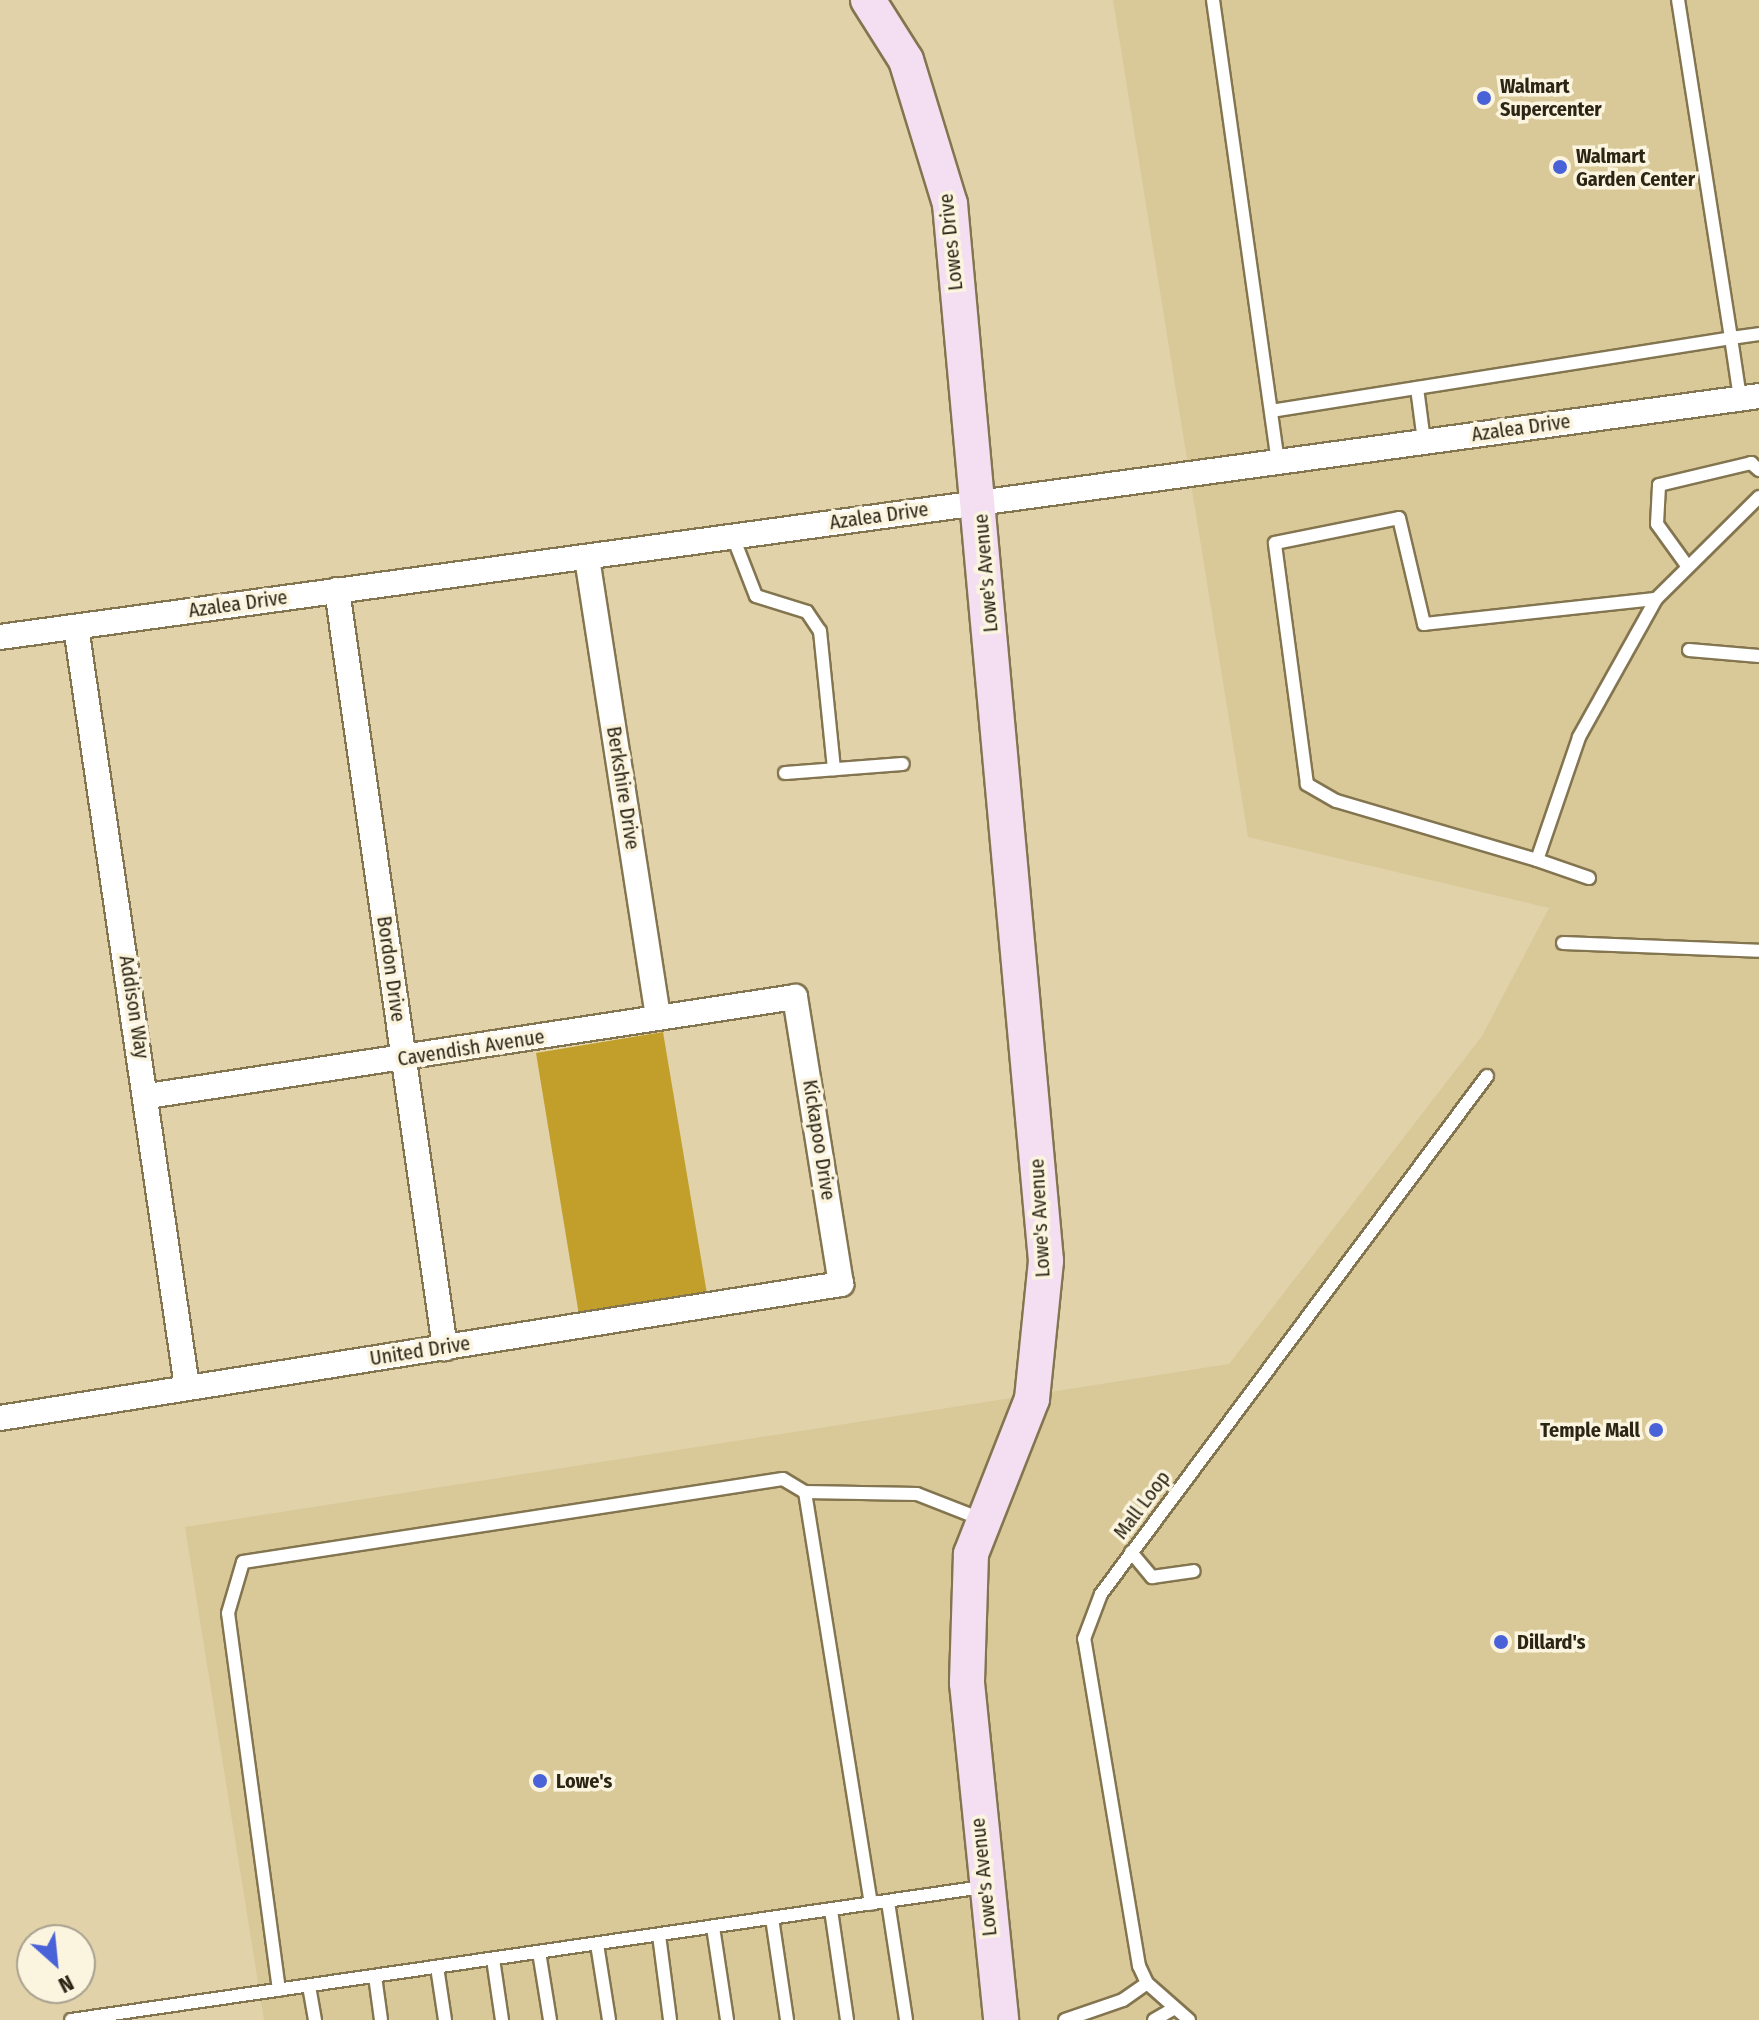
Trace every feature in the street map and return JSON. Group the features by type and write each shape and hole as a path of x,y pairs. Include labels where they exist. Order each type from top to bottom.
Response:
{"street":[{"name":"Lowes Drive","path":"868,0 906,60 950,204 979,501"},
{"name":"Azalea Drive","path":"0,637 1750,397"},
{"name":"Lowe's Avenue","path":"979,501 1046,1261 1032,1399 971,1554 967,1683 983,1887 1001,2020"},
{"name":"Berkshire Drive","path":"587,558 658,1018"},
{"name":"Bordon Drive","path":"337,590 445,1348"},
{"name":"Addison Way","path":"76,627 148,1096 187,1387"},
{"name":"Cavendish Avenue","path":"148,1096 795,997"},
{"name":"Kickapoo Drive","path":"795,997 841,1284"},
{"name":"United Drive","path":"0,1418 841,1284"}],"lane":[{"path":"1213,0 1278,461"},
{"path":"1678,0 1731,338 1750,397"},
{"path":"1271,411 1759,334"},
{"path":"1417,388 1424,441"},
{"path":"1688,567 1657,524 1659,485 1751,463 1759,470"},
{"path":"1537,860 1579,737 1656,599 1759,497"},
{"path":"1589,878 1336,801 1307,784 1275,543 1399,518 1424,624 1656,599"},
{"path":"733,537 756,596 807,612 820,631 834,769"},
{"path":"1689,650 1759,656"},
{"path":"785,773 903,764"},
{"path":"1563,943 1759,951"},
{"name":"Mall Loop","path":"1147,1983 1084,1639 1101,1594 1131,1552 1487,1076"},
{"path":"279,1990 228,1613 243,1562 783,1479 805,1492 917,1494 984,1520"},
{"path":"805,1492 871,1904"},
{"path":"1131,1552 1152,1577 1194,1571"},
{"path":"71,2020 983,1887"},
{"path":"888,1902 906,2020"},
{"path":"831,1910 847,2020"},
{"path":"772,1918 787,2020"},
{"path":"713,1927 727,2020"},
{"path":"659,1935 670,2020"},
{"path":"597,1944 609,2020"},
{"path":"539,1952 550,2020"},
{"path":"493,1959 502,2020"},
{"path":"437,1967 445,2020"},
{"path":"375,1976 381,2020"},
{"path":"1065,2020 1123,2000 1147,1983 1189,2020"},
{"path":"309,1986 315,2020"},
{"path":"1154,2020 1173,2009"}],"shaded area":[{"path":"1113,0 1759,0 1759,2020 264,2020 185,1527 1229,1364 1482,1036 1549,908 1248,837"},
{"path":"663,1032 707,1294 579,1315 536,1053"}],"place":[{"name":"Walmart Supercenter","path":"1484,98"},
{"name":"Walmart Garden Center","path":"1560,167"},
{"name":"Temple Mall","path":"1656,1430"},
{"name":"Dillard's","path":"1501,1642"},
{"name":"Lowe's","path":"540,1781"}]}
